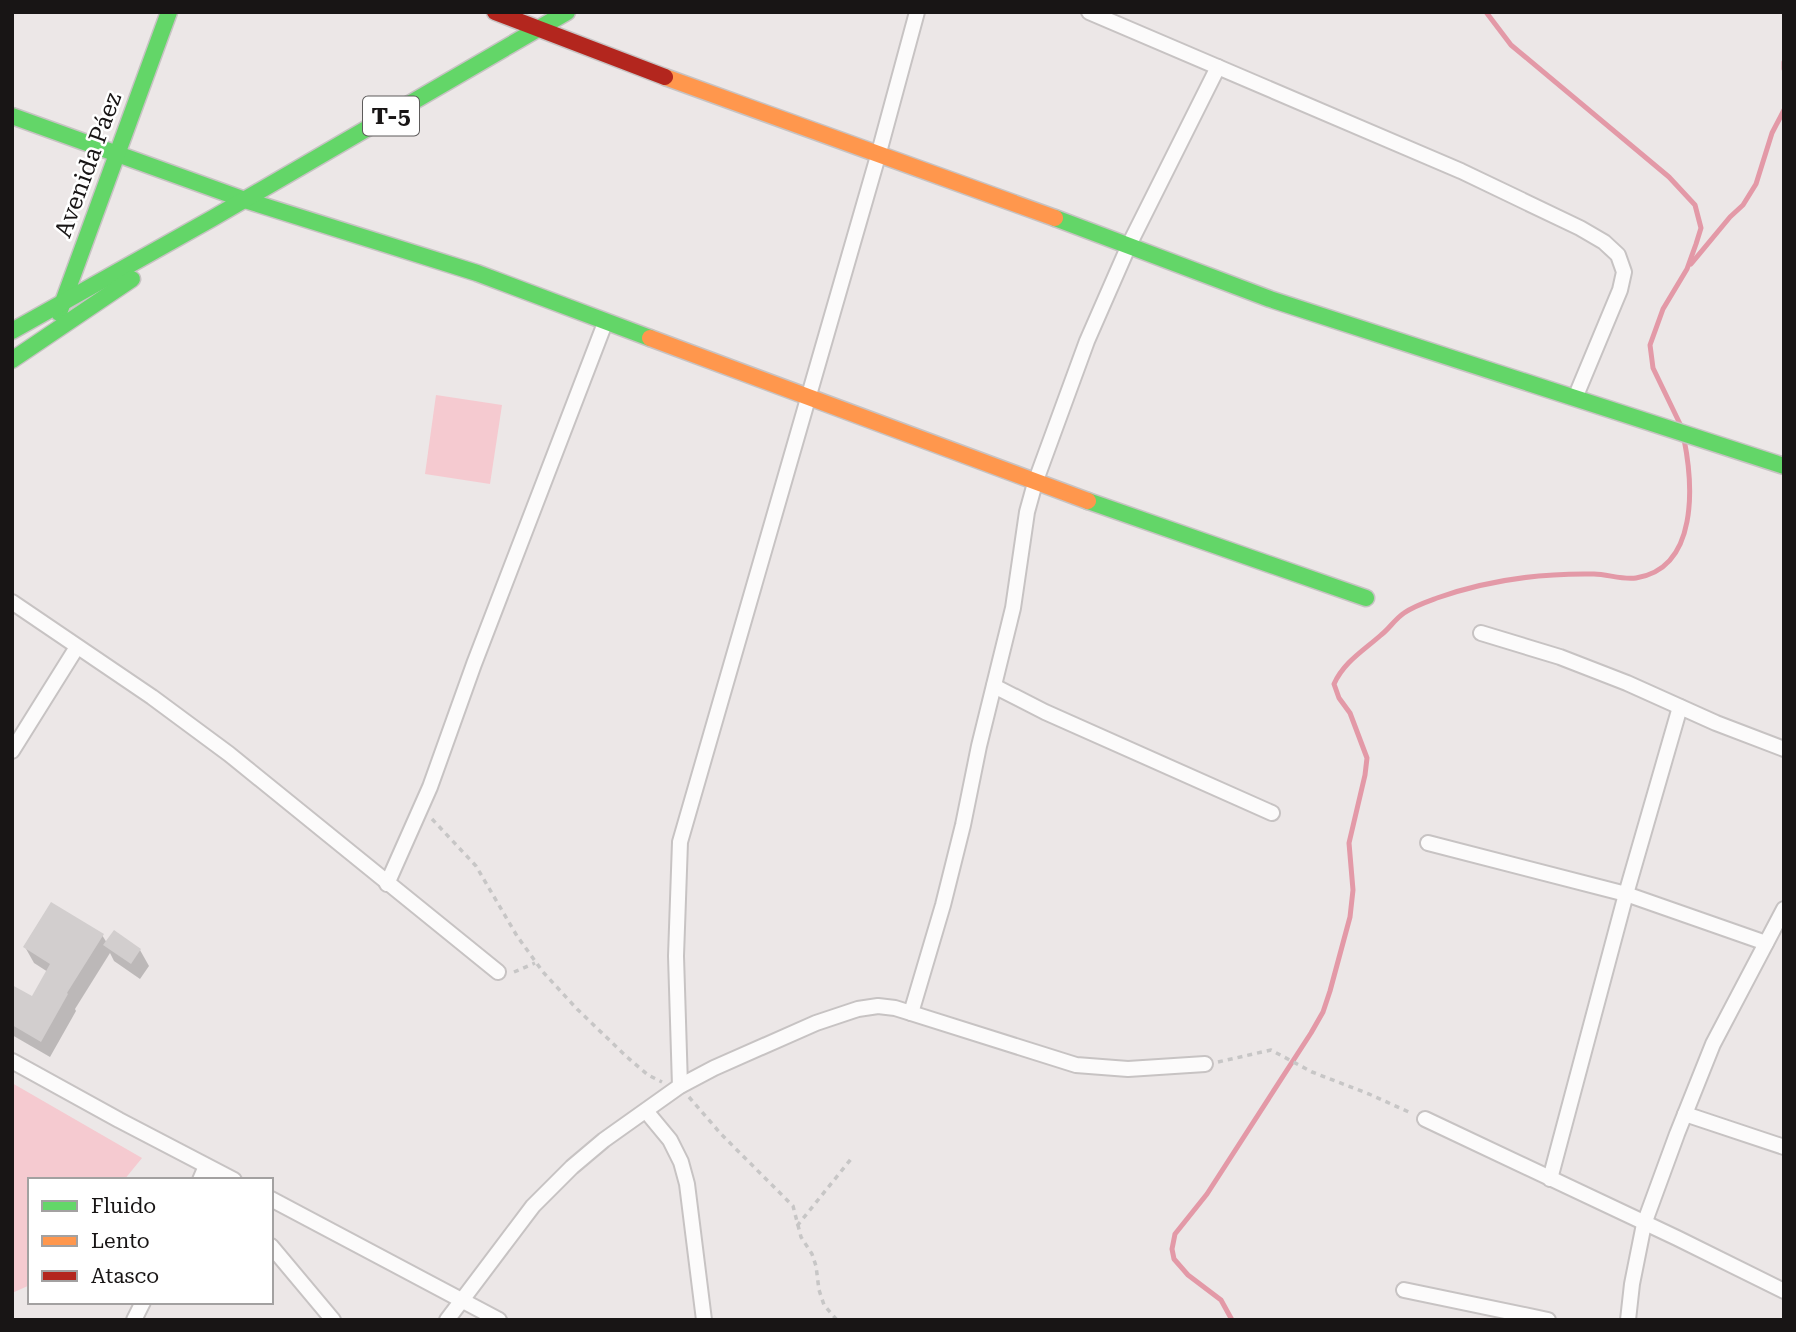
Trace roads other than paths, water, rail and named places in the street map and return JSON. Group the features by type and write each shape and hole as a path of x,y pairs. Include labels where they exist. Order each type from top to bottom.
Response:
{"street":[{"name":"Avenida Páez","path":"51,334 169,12"},
{"path":"495,12 721,99 1129,245 1270,299 1784,466"},
{"name":"T-5","path":"12,331 214,218 567,12"},
{"path":"680,1086 676,956 680,842 917,12"},
{"path":"1089,12 1461,171 1604,242 1618,255 1624,272 1620,290 1575,398"},
{"path":"911,1013 943,905 1013,608 1027,512 1035,483 1087,341 1129,245 1218,67"},
{"path":"12,116 245,200 477,273 1035,483 1366,598"},
{"name":"T-5","path":"12,360 119,289 214,218"},
{"path":"387,884 421,808 605,323"},
{"path":"12,602 229,754 498,972"},
{"path":"1481,633 1560,657 1628,683 1784,749"},
{"path":"12,751 77,647"},
{"path":"994,686 1095,735 1272,813"},
{"path":"1550,1179 1626,894 1680,707"},
{"path":"1428,843 1626,894 1766,943"},
{"path":"1628,1320 1644,1224 1685,1114 1713,1044 1784,909"},
{"path":"447,1320 533,1206 572,1167 680,1086 816,1023 858,1009 878,1006 895,1008 1076,1065 1128,1069 1205,1064"},
{"path":"12,1061 230,1178"},
{"path":"646,1111 670,1140 684,1173 704,1320"},
{"path":"1685,1114 1784,1147"},
{"path":"1424,1119 1784,1291"},
{"path":"201,1178 206,1166"},
{"path":"206,1166 215,1178"},
{"path":"273,1200 499,1320"},
{"path":"273,1249 333,1320"},
{"path":"1404,1290 1548,1320"},
{"path":"134,1320 142,1304"}],"waterway":[{"path":"1486,12 1511,45 1669,177 1695,205 1701,228 1696,244 1687,269 1663,309 1650,345 1653,368 1681,426"},
{"path":"1784,62 1784,69"},
{"path":"1691,264 1743,205 1756,184 1772,133 1784,110"},
{"path":"1232,1320 1221,1300 1188,1275 1174,1259 1172,1249 1175,1234 1207,1194 1311,1033 1323,1012 1330,991 1350,917 1353,890 1349,843 1367,758 1350,713 1339,698 1334,684 1338,676 1401,615 1437,598 1495,582 1534,576 1594,574 1636,578 1657,571 1671,558 1681,541 1687,522 1689,478 1684,439"}]}
